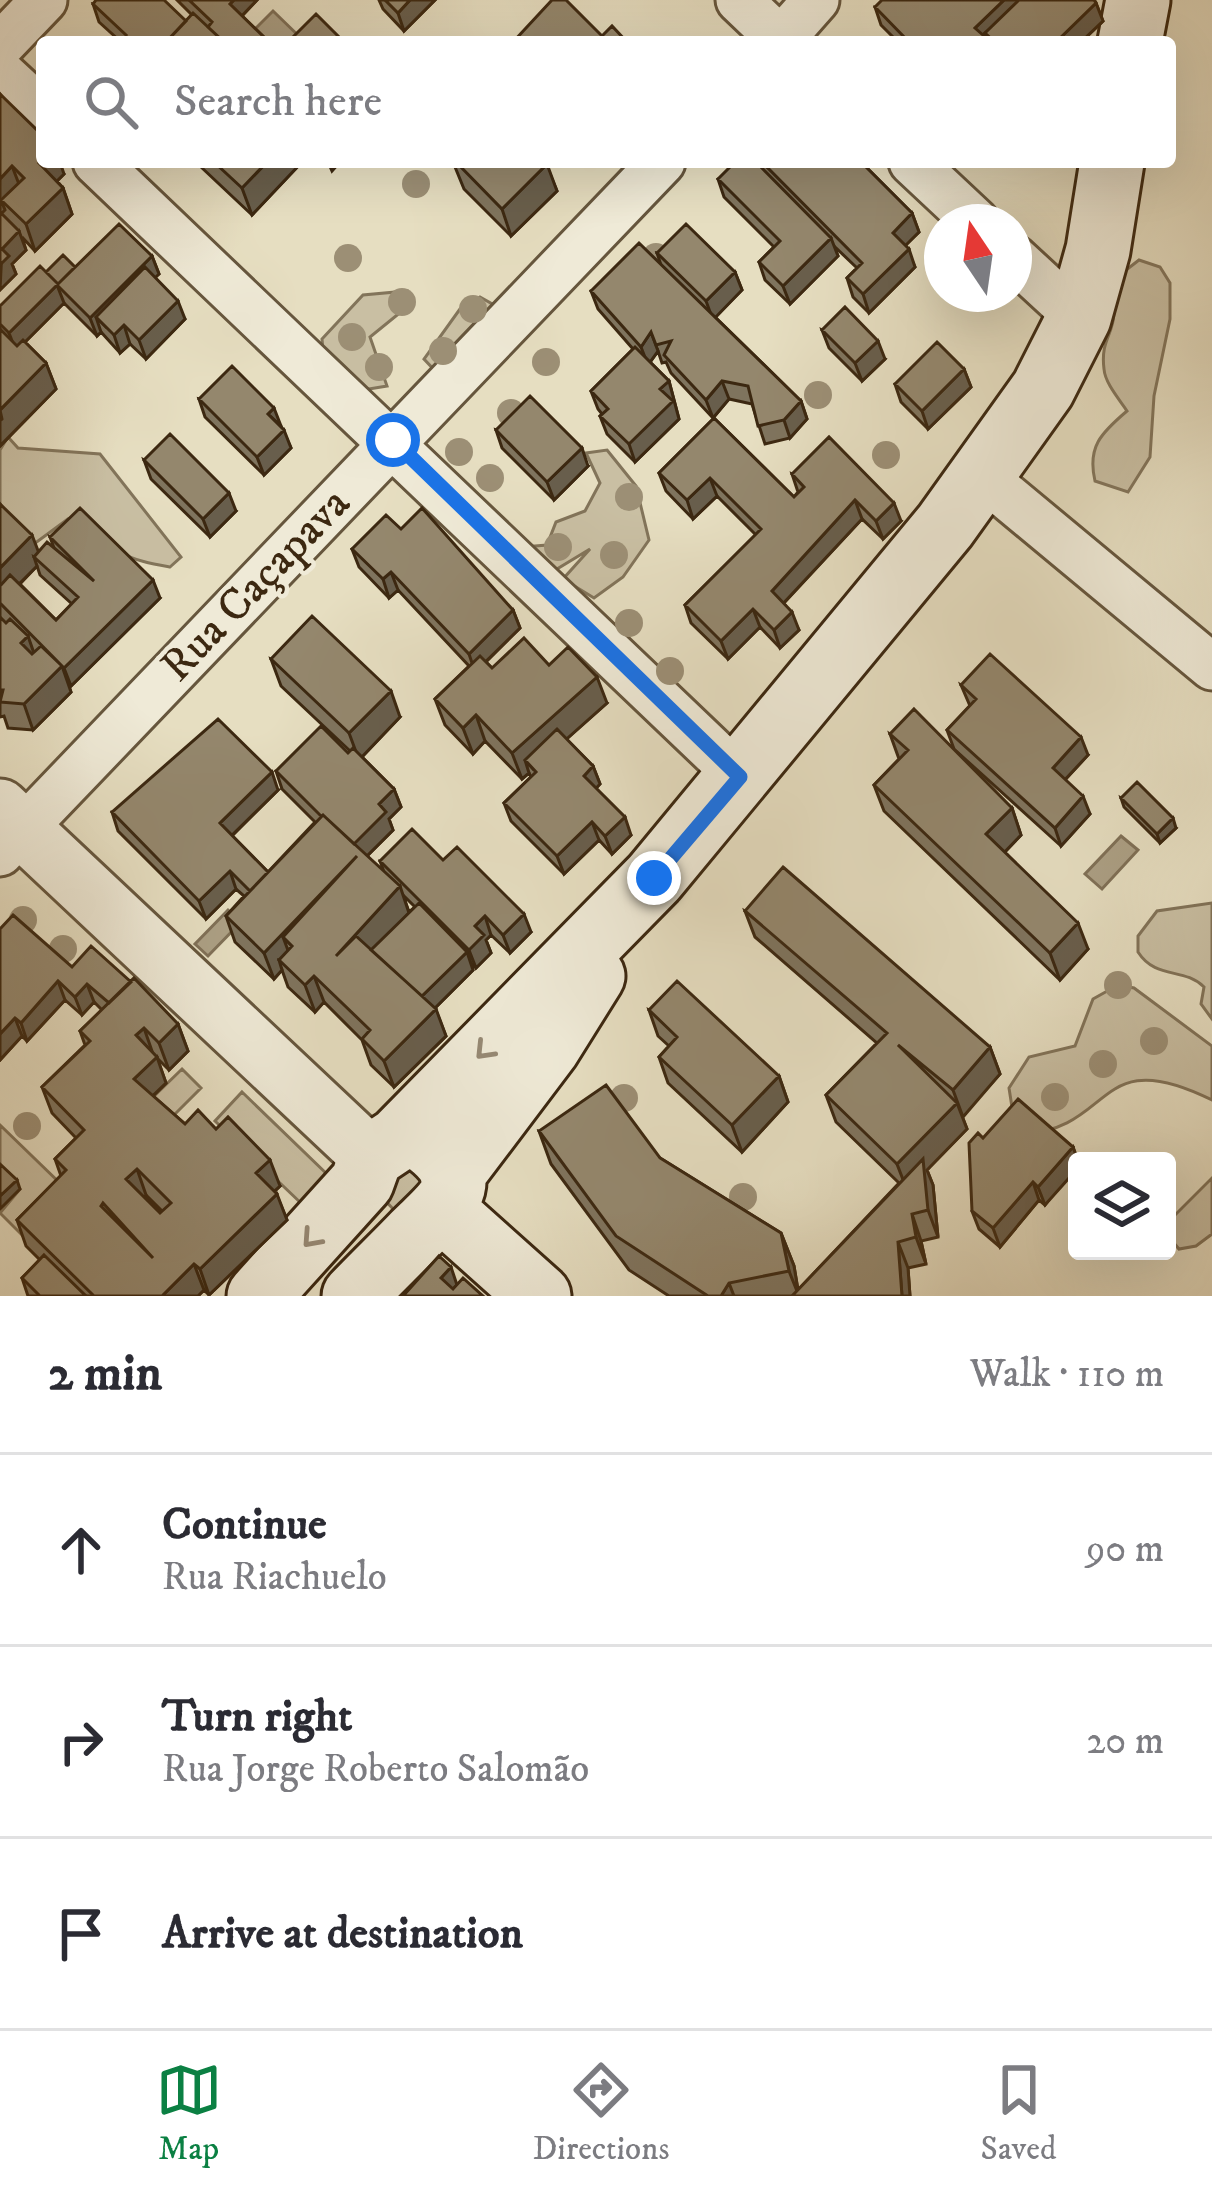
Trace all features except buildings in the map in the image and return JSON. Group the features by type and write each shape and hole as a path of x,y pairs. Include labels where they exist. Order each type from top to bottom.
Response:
{"main road":[{"path":"1131,36 1138,0"},
{"path":"259,1296 377,1160 654,878 981,475 1043,389 1079,318 1098,250 1111,168"},
{"path":"354,1296 440,1204 548,1048 654,878"},
{"path":"377,1160 374,1214 406,1229 440,1204"},
{"path":"440,1204 539,1296"}],"street":[{"path":"0,46 44,0"},
{"path":"739,0 776,36"},
{"path":"785,36 816,0"},
{"path":"0,72 36,105"},
{"path":"102,168 393,440 740,777"},
{"name":"Rua Caçapava","path":"8,830 656,168"},
{"path":"918,168 957,204"},
{"path":"1032,274 1079,318"},
{"path":"981,475 1212,667"},
{"path":"8,830 377,1160"}],"shaded area":[{"path":"273,11 299,36 262,36 255,29"},
{"path":"1139,260 1160,267 1170,283 1170,319 1154,396 1150,457 1128,492 1095,481 1093,459 1103,434 1127,411 1104,369 1114,312 1108,284"},
{"path":"407,291 407,307 370,337 387,386 357,391 325,373 322,339 363,295"},
{"path":"480,297 494,305 464,372 441,377 424,359 460,309"},
{"path":"8,437 18,448 100,454 181,557 170,567 138,560 68,519 34,544 0,540 0,450"},
{"path":"607,450 636,486 649,540 623,577 594,598 563,579 590,549 547,575 523,547 547,545 556,522 585,511 600,483 586,453"},
{"path":"1121,836 1138,850 1102,889 1085,874"},
{"path":"1212,903 1212,1019 1201,1004 1204,987 1145,961 1138,952 1138,936 1157,911"},
{"path":"228,910 241,922 208,956 195,944"},
{"path":"1118,985 1134,988 1212,1046 1212,1100 1146,1080 1125,1084 1053,1129 1023,1134 1014,1120 1009,1088 1029,1057 1075,1046 1093,999"},
{"path":"182,1069 201,1088 165,1124 145,1105"},
{"path":"242,1092 331,1178 304,1206 215,1121"},
{"path":"0,1125 67,1190 22,1235 0,1213 20,1189 0,1170"},
{"path":"387,1160 438,1172 395,1211 379,1194"},
{"path":"1212,1178 1212,1234 1196,1246 1179,1249 1176,1214"}],"route":[{"path":"393,440 740,777 654,878"}]}
